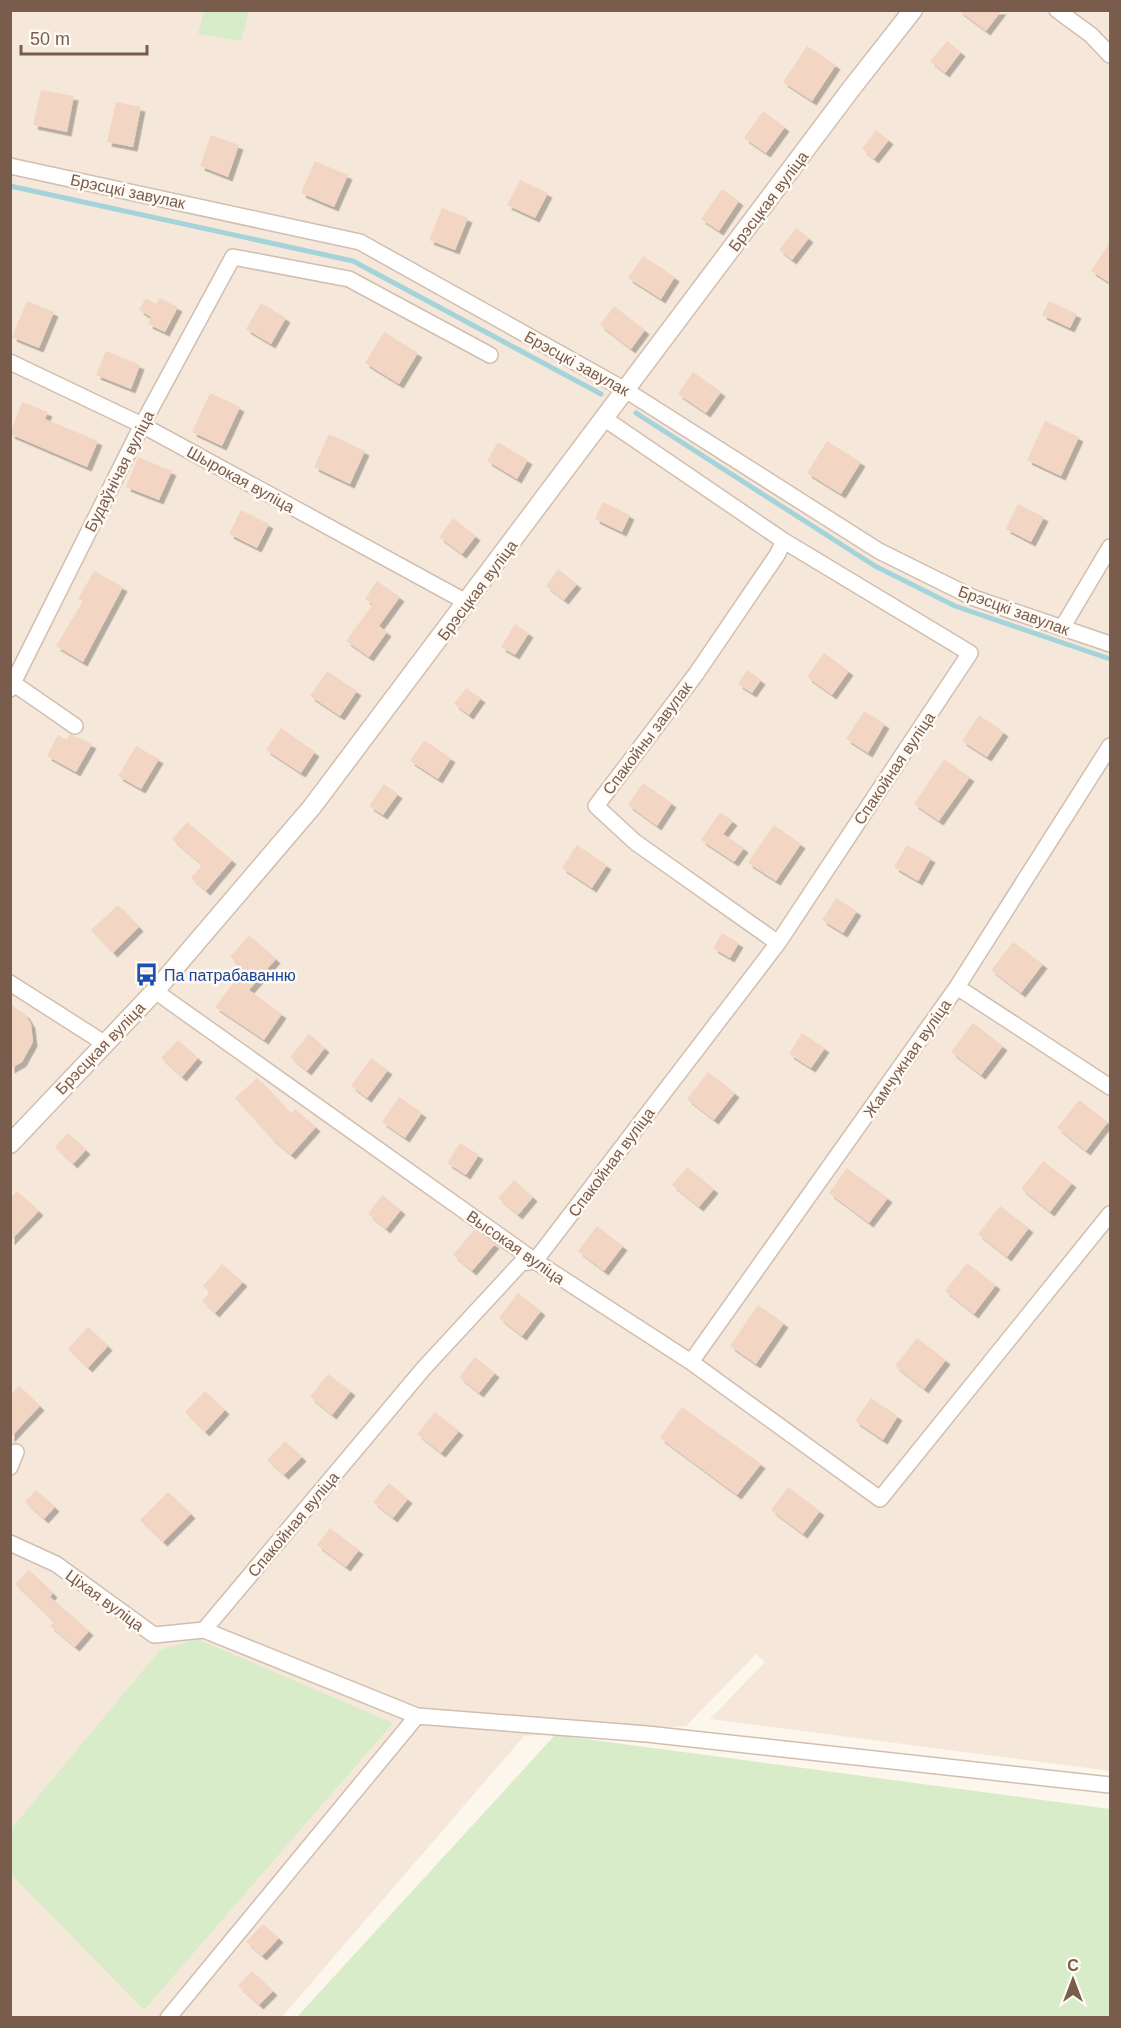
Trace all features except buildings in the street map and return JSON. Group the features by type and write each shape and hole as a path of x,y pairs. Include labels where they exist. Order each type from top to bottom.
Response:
{"street":[{"name":"Брэсцкая вуліца","path":"10,1144 155,991 312,807 468,603 851,89 913,10"},
{"path":"1057,10 1091,35 1110,56"},
{"name":"Брэсцкі завулак","path":"10,166 360,242 627,391 879,551 974,598 1110,644"},
{"name":"Будаўнічая вуліца","path":"12,684 142,424 233,257 349,279 490,355"},
{"name":"Шырокая вуліца","path":"10,362 142,424 468,603"},
{"path":"604,419 784,541"},
{"name":"Спакойная вуліца","path":"204,1630 424,1368 521,1263 535,1261 778,943 970,653 784,541"},
{"name":"Спакойны завулак","path":"778,943 635,842 596,806 696,674 777,555 784,541"},
{"path":"1062,628 1110,548"},
{"path":"12,684 75,726"},
{"name":"Жамчужная вуліца","path":"691,1362 957,987 1110,746"},
{"path":"10,983 104,1043"},
{"path":"957,987 1110,1087"},
{"name":"Высокая вуліца","path":"155,991 535,1261 691,1362 880,1499 1110,1214"},
{"path":"10,1467 16,1452"},
{"name":"Ціхая вуліца","path":"10,1543 56,1564 154,1635 204,1630"},
{"path":"204,1630 417,1716 647,1734 1110,1785"},
{"path":"168,2018 417,1716"}],"shaded area":[{"path":"11,11 1110,11 1110,1771 710,1719 765,1662 756,1654 686,1726 524,1736 282,2017 11,2018"}],"green space":[{"path":"204,11 249,11 241,41 198,34"},
{"path":"197,1639 393,1723 144,2010 11,1874 11,1829 160,1650"},
{"path":"555,1735 1110,1809 1110,2017 297,2017"}],"waterway":[{"path":"10,186 353,261 601,394"},
{"path":"636,413 875,566 955,606 1110,659"}],"place":[{"name":"Па патрабаванню","path":"146,975"}]}
